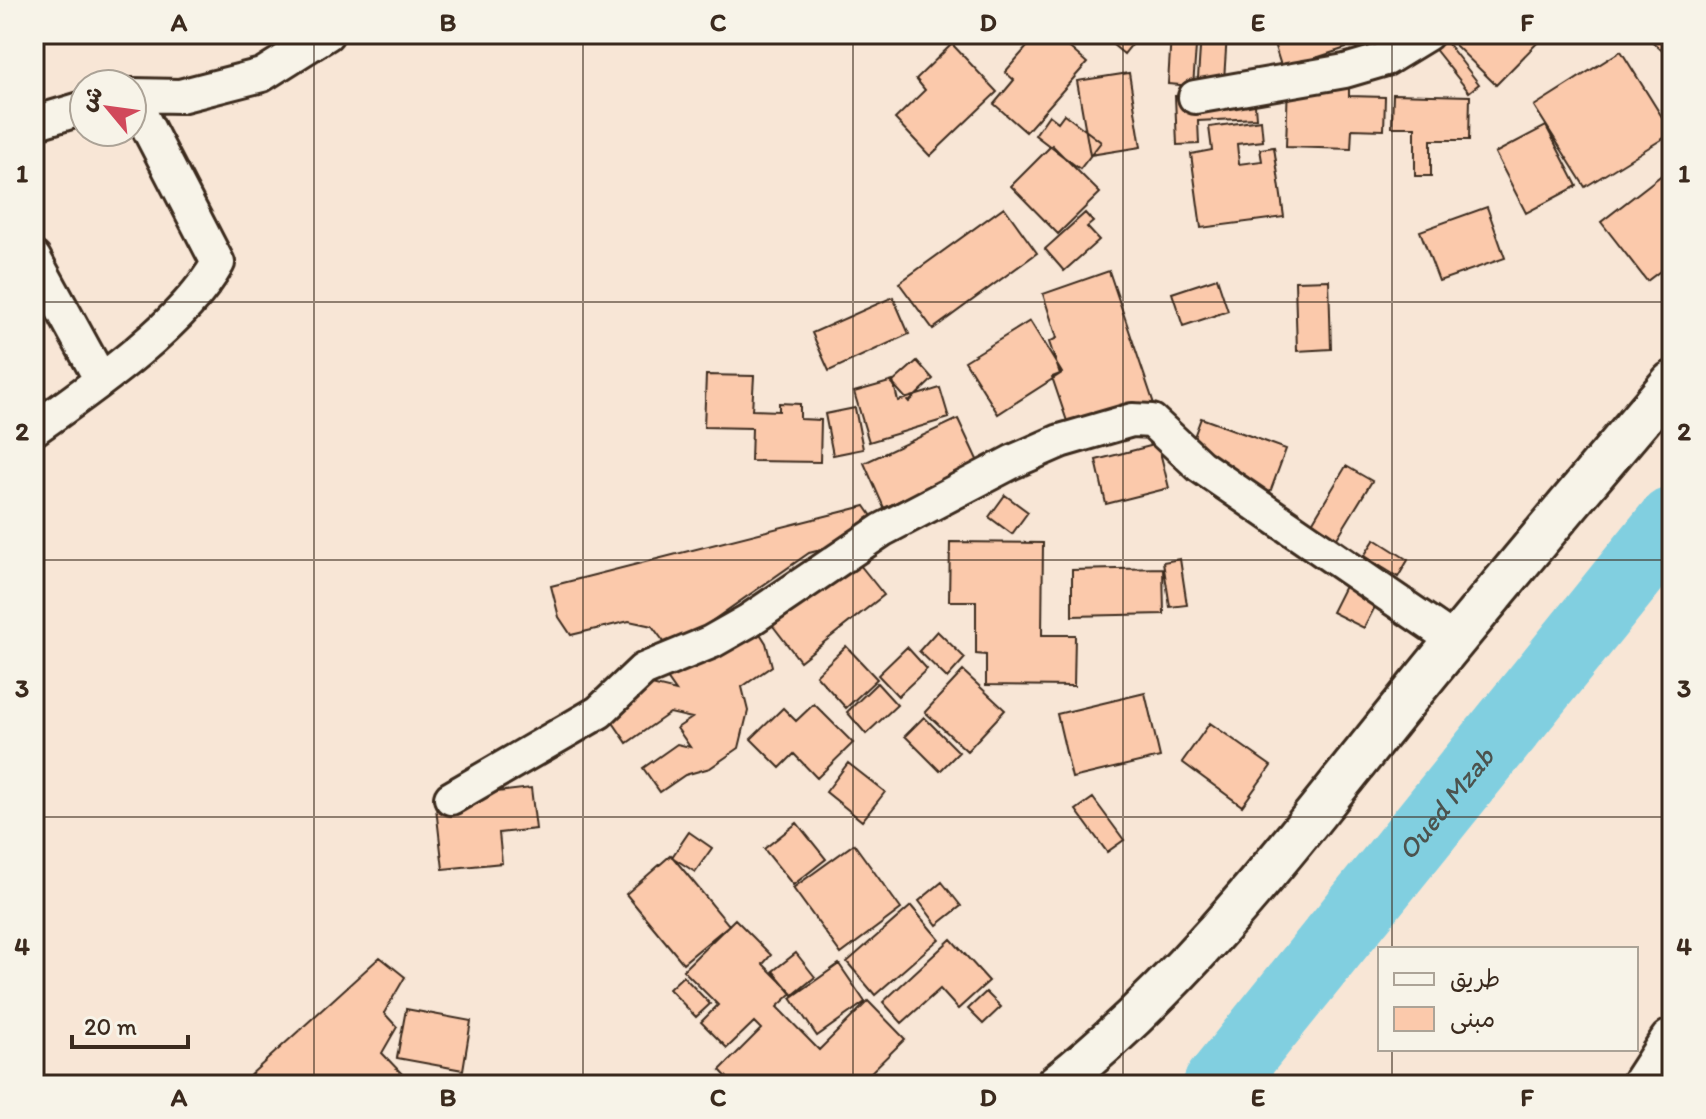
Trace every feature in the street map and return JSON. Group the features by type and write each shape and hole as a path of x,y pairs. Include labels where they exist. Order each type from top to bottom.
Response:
{"main road":[{"path":"1644,1085 1672,1042"}],"street":[{"path":"148,96 180,96 262,75 327,34"},
{"path":"1195,97 1345,71 1386,59 1427,34"},
{"path":"34,123 68,113"},
{"path":"34,429 101,380 170,321 206,283 218,263 148,127"},
{"path":"34,258 101,380"},
{"path":"1056,1085 1195,959 1297,841 1455,641 1672,382"},
{"path":"451,798 599,712 643,670 711,642 748,621 882,530 1012,462 1060,441 1132,420 1152,421 1200,466 1455,641"}],"building":[{"path":"1015,34 1054,34 1087,63 1026,132 994,104 1014,80 1005,72 1027,47"},
{"path":"1100,34 1140,34 1124,54"},
{"path":"1171,34 1197,34 1193,86 1168,84"},
{"path":"1201,34 1227,34 1224,80 1198,78"},
{"path":"1271,34 1342,34 1346,48 1282,69"},
{"path":"1349,34 1377,34 1381,41 1358,51"},
{"path":"1457,34 1546,34 1496,85 1451,41"},
{"path":"1644,34 1672,34 1672,52 1668,56"},
{"path":"1441,35 1479,84 1469,92 1430,43"},
{"path":"952,44 997,92 930,156 895,119 925,90 916,79"},
{"path":"1621,51 1672,133 1585,187 1534,106"},
{"path":"1129,73 1141,147 1090,155 1077,81"},
{"path":"1288,80 1349,82 1349,96 1385,97 1384,130 1352,129 1351,149 1286,147"},
{"path":"1254,92 1256,118 1198,121 1199,144 1177,145 1175,96"},
{"path":"1393,94 1470,96 1469,140 1431,140 1431,176 1415,176 1415,127 1392,127"},
{"path":"1064,114 1101,142 1080,169 1035,135 1049,115 1058,122"},
{"path":"1261,120 1263,141 1237,144 1239,164 1262,161 1260,149 1274,147 1284,217 1201,228 1191,154 1212,150 1209,127"},
{"path":"1546,126 1577,186 1526,213 1495,153"},
{"path":"1052,145 1100,193 1058,234 1011,186"},
{"path":"1672,167 1672,262 1647,281 1601,222"},
{"path":"1004,207 1037,253 933,329 899,283"},
{"path":"1487,207 1505,258 1439,281 1420,231"},
{"path":"1085,213 1093,222 1087,227 1099,240 1064,271 1045,249"},
{"path":"1109,271 1155,407 1072,436 1052,377 1060,374 1049,342 1057,338 1043,294"},
{"path":"1217,278 1228,311 1183,326 1172,293"},
{"path":"1329,280 1331,349 1297,351 1295,281"},
{"path":"893,297 909,334 829,371 812,333"},
{"path":"1030,321 1062,373 998,414 965,361"},
{"path":"917,361 933,379 909,402 892,383"},
{"path":"706,375 754,376 752,410 779,411 779,403 800,404 800,419 821,420 820,462 751,461 752,428 704,427"},
{"path":"893,381 898,401 940,388 949,418 869,442 854,392"},
{"path":"855,408 863,449 833,455 825,414"},
{"path":"1201,418 1286,449 1269,495 1184,464"},
{"path":"958,419 979,464 884,508 864,463"},
{"path":"1158,444 1169,488 1106,504 1096,460"},
{"path":"1346,466 1372,481 1331,548 1306,533"},
{"path":"1005,495 1028,512 1012,534 989,517"},
{"path":"865,506 876,522 872,537 809,553 709,623 716,634 754,624 766,643 772,666 742,687 748,711 739,748 710,768 685,775 660,792 643,768 677,744 690,747 677,728 692,718 670,713 627,743 601,705 635,681 676,691 658,665 664,642 652,626 629,621 571,635 559,617 551,586"},
{"path":"1375,539 1408,560 1398,577 1364,556"},
{"path":"950,542 1043,543 1042,635 1075,635 1074,686 986,685 986,655 976,654 976,601 949,601"},
{"path":"1180,559 1187,605 1170,607 1163,562"},
{"path":"856,560 884,595 800,661 773,626"},
{"path":"1163,568 1164,614 1072,616 1072,570"},
{"path":"1345,586 1377,603 1364,628 1332,612"},
{"path":"937,631 965,658 947,678 919,651"},
{"path":"846,646 877,679 846,708 816,675"},
{"path":"907,647 927,669 898,696 878,675"},
{"path":"963,671 1005,710 967,751 925,712"},
{"path":"877,683 897,705 866,734 847,712"},
{"path":"1145,693 1160,757 1072,778 1057,714"},
{"path":"814,704 853,743 817,778 794,754 780,768 751,739 783,708 796,721"},
{"path":"924,717 959,752 940,771 905,736"},
{"path":"1210,723 1271,766 1242,806 1182,762"},
{"path":"848,763 885,792 862,821 826,792"},
{"path":"531,788 536,829 499,833 502,863 443,869 435,799"},
{"path":"1093,798 1124,840 1107,852 1076,810"},
{"path":"797,823 826,859 793,885 764,849"},
{"path":"689,832 712,848 695,872 672,857"},
{"path":"854,844 901,909 841,954 793,888"},
{"path":"671,855 729,925 683,963 626,894"},
{"path":"942,882 961,906 937,925 919,901"},
{"path":"911,906 939,939 875,995 847,962"},
{"path":"735,919 771,955 763,964 792,993 777,1007 819,1050 868,1001 905,1039 858,1085 734,1085 720,1070 761,1029 754,1022 727,1048 701,1022 718,1005 683,970"},
{"path":"951,939 989,981 958,1009 940,989 902,1023 883,1002"},
{"path":"796,953 815,977 793,995 773,971"},
{"path":"380,957 405,977 384,1013 397,1027 382,1053 405,1077 398,1085 256,1085 248,1077"},
{"path":"839,964 865,1002 817,1036 791,998"},
{"path":"683,976 710,1004 696,1017 669,989"},
{"path":"986,992 1001,1007 983,1024 968,1009"},
{"path":"406,1009 471,1021 463,1070 397,1058"}],"waterway":[{"name":"Oued Mzab","path":"1218,1085 1672,522"}]}
